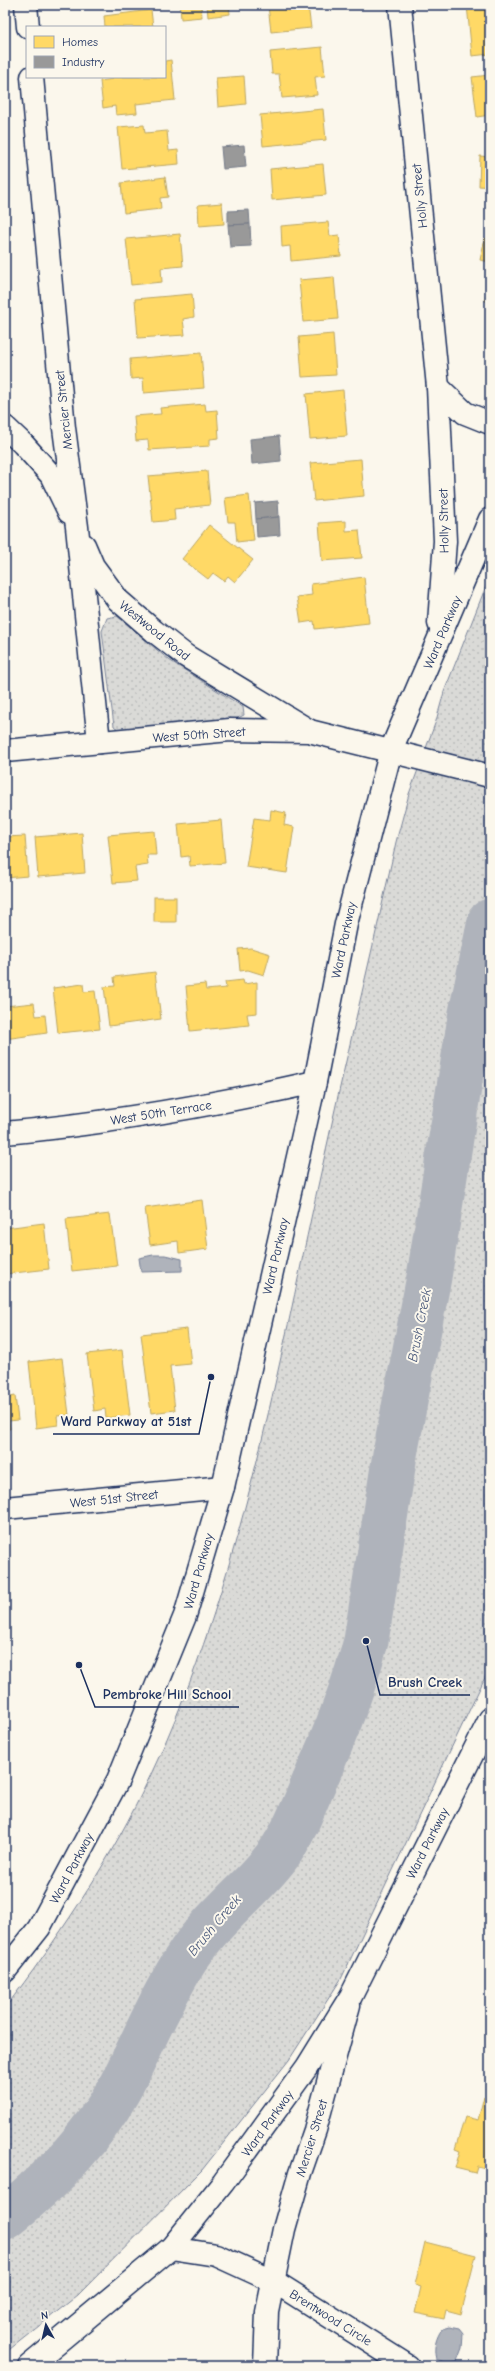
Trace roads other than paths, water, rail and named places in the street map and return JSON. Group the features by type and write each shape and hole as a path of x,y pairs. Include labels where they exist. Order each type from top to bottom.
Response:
{"main road":[{"path":"26,5 28,26"},
{"name":"Holly Street","path":"400,5 438,387 445,541 439,623 442,631"},
{"name":"Mercier Street","path":"32,78 64,428 77,527 99,742"},
{"path":"438,387 465,413 490,423"},
{"name":"Westwood Road","path":"5,427 23,444 51,475 77,527 93,566 118,600 186,656 309,731"},
{"name":"Ward Parkway","path":"5,1971 39,1928 118,1780 185,1616 223,1487 315,1082 346,924 391,750 490,519"},
{"name":"West 50th Street","path":"5,751 230,730 309,731 391,750 490,776"},
{"name":"West 50th Terrace","path":"5,1133 132,1118 213,1104 315,1082"},
{"name":"West 51st Street","path":"5,1508 223,1487"},
{"name":"Ward Parkway","path":"29,2366 171,2248 224,2183 303,2073 351,1996 490,1719"},
{"name":"Mercier Street","path":"265,2366 267,2312 275,2282 284,2229 300,2173 315,2130 351,1996"},
{"path":"171,2248 216,2255 275,2282"},
{"name":"Brentwood Circle","path":"275,2282 408,2366"}],"waterway":[{"name":"Brush Creek","path":"5,2217 53,2175 68,2160 95,2127 118,2091 160,2006 188,1956 220,1916 256,1880 278,1855 293,1831 342,1715 366,1641 395,1454 429,1277 470,1018 490,921"}],"place":[{"name":"Ward Parkway at 51st","path":"211,1377"},
{"name":"Brush Creek","path":"366,1641"},
{"name":"Pembroke Hill School","path":"79,1665"}]}
